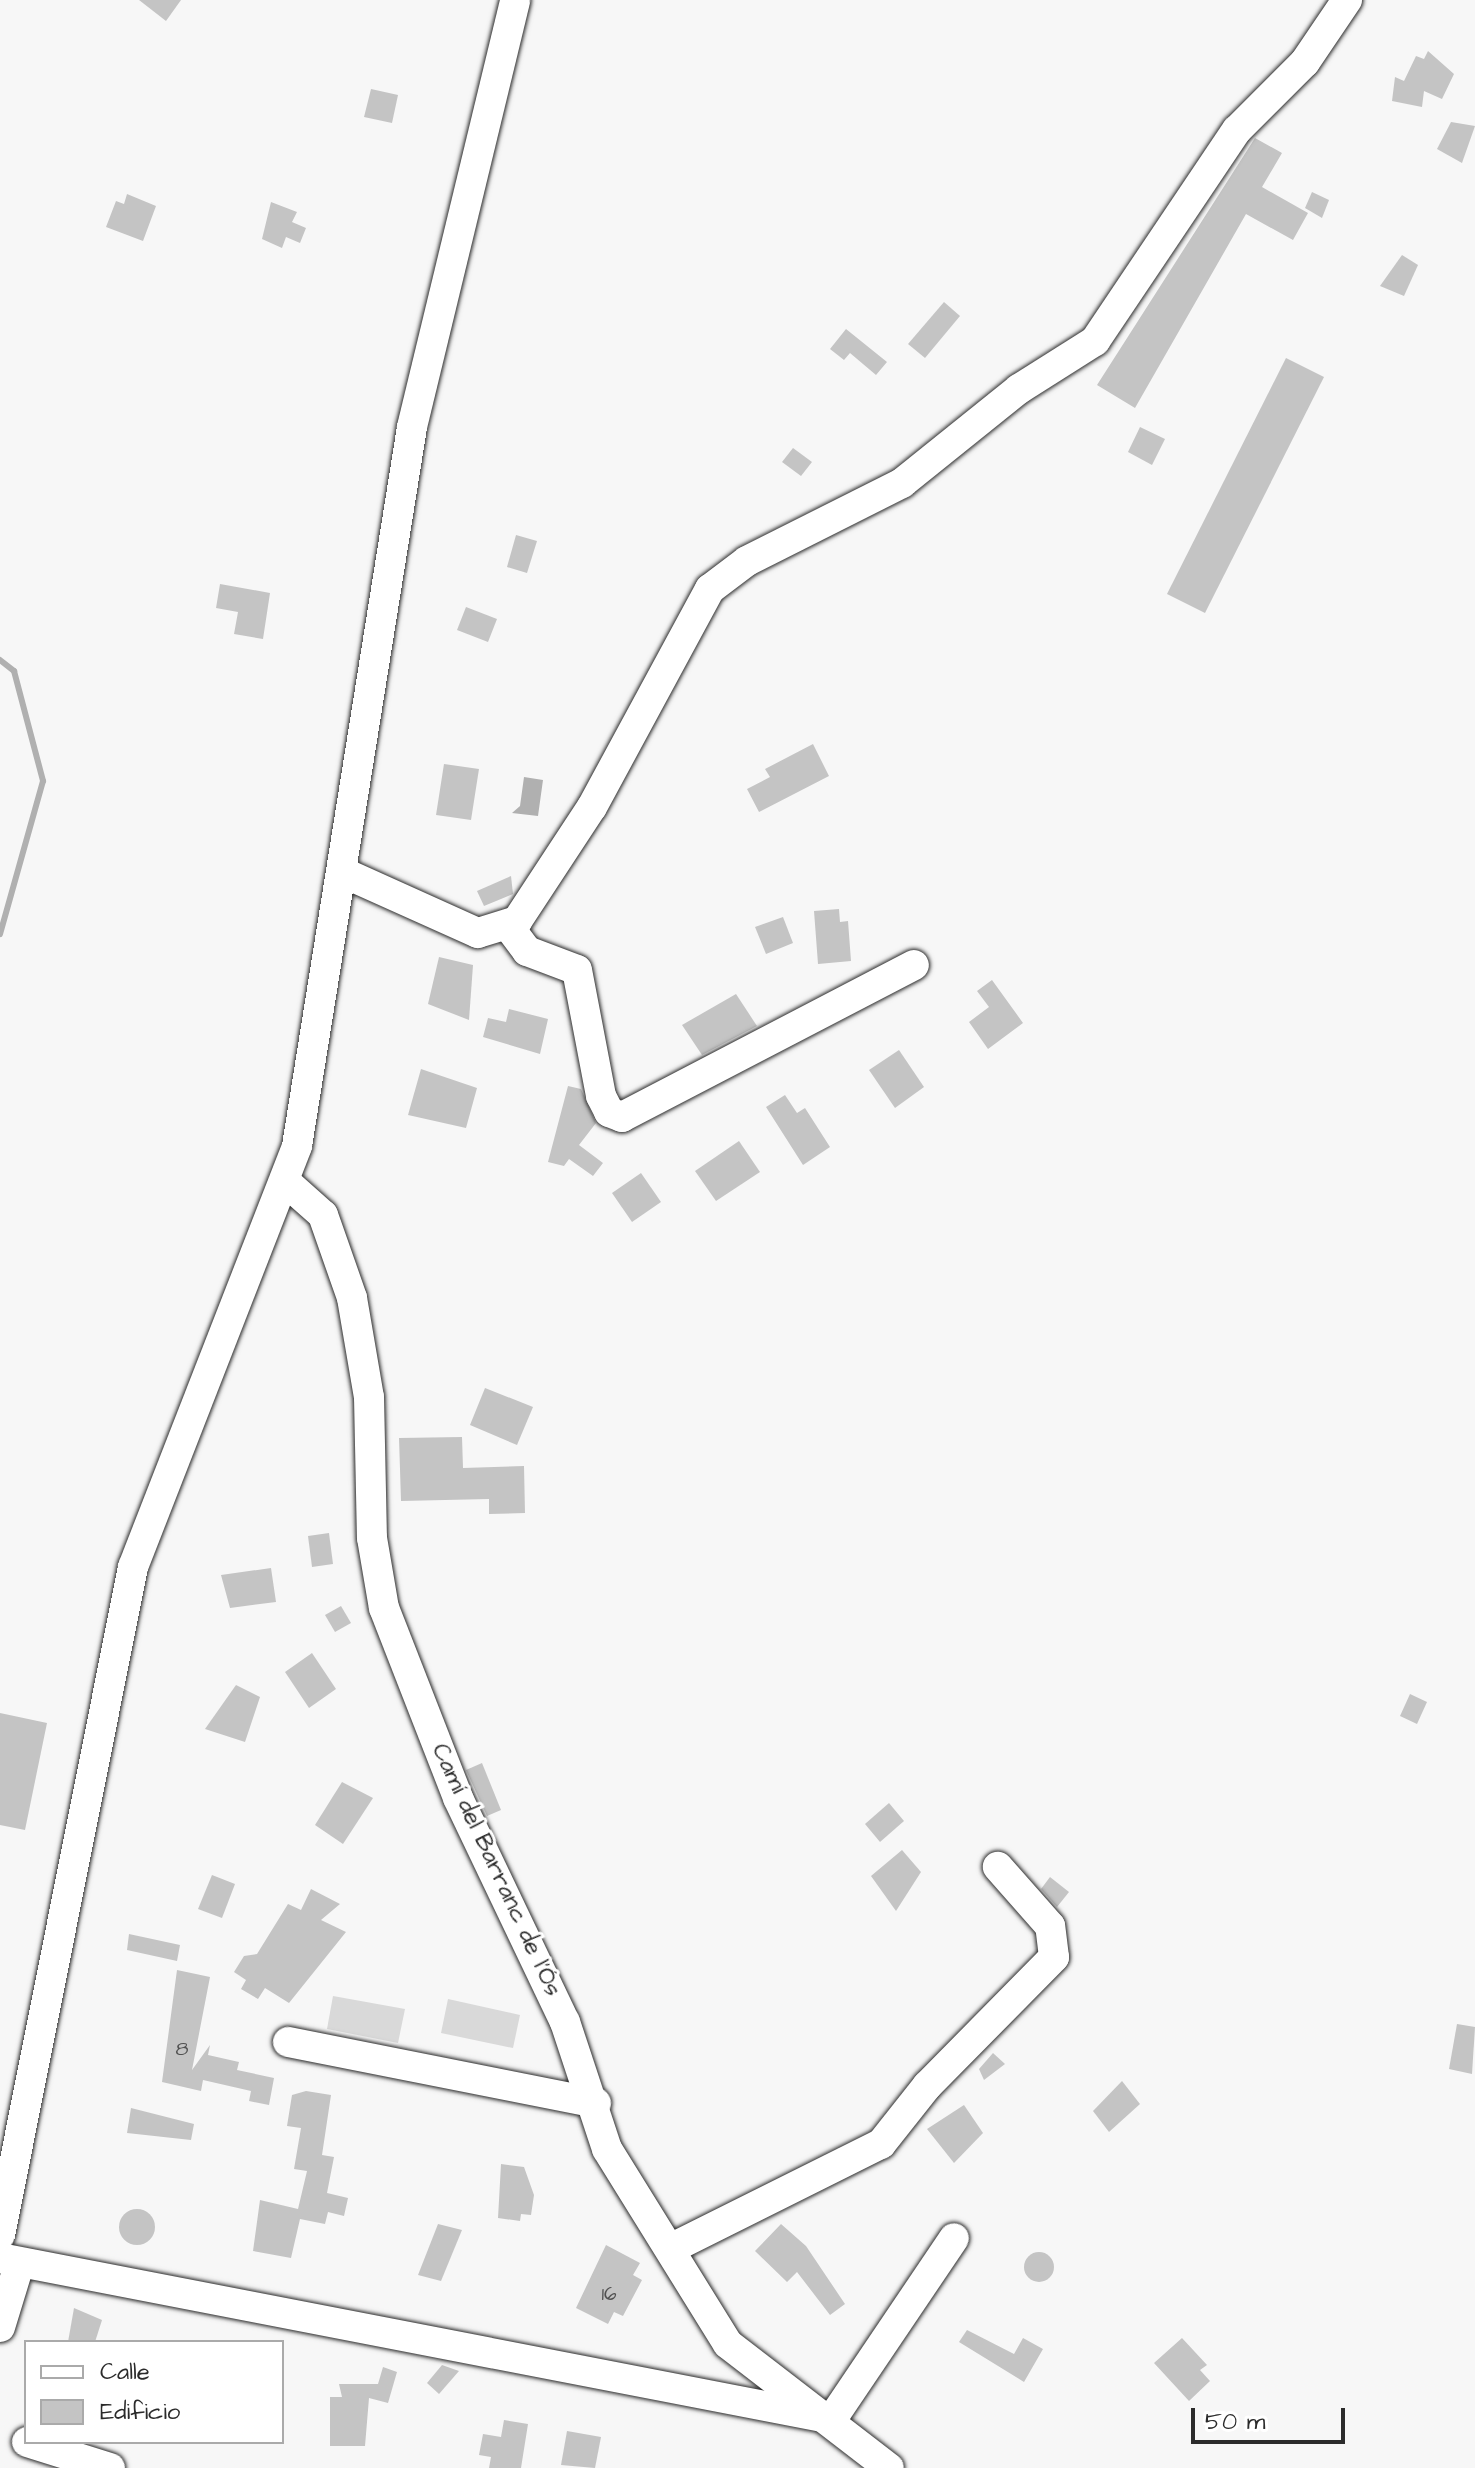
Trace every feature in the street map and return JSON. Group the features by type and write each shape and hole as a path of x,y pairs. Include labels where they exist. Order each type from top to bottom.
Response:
{"street":[{"path":"0,2235 131,1575 287,1183 342,872 412,427 515,0"},
{"path":"342,872 469,930 509,927 570,844 710,589 747,561 902,483 1019,389 1095,341 1237,130 1305,62 1347,0"},
{"path":"509,927 527,951 577,970 601,1096 609,1112 622,1117 914,965"},
{"name":"Camí del Barranc de l'Ós","path":"287,1183 323,1215 352,1298 369,1397 372,1538 384,1608 463,1810 550,1988 596,2103 616,2166 728,2344 832,2419 889,2468"},
{"path":"670,2249 881,2144 927,2086 1054,1957 1050,1926 998,1867"},
{"path":"288,2042 596,2103"},
{"path":"0,2327 10,2262 832,2419 954,2238"},
{"path":"0,2434 24,2441"},
{"path":"32,2444 110,2468"}],"shaded area":[{"path":"524,777 543,780 538,816 512,813 520,806"},
{"path":"333,1996 405,2009 398,2043 327,2029"},
{"path":"448,1999 520,2015 513,2048 441,2033"}],"building":[{"path":"139,0 181,0 166,21"},
{"path":"1428,51 1454,74 1442,99 1424,91 1422,107 1392,101 1395,77 1404,81 1416,56 1424,59"},
{"path":"371,89 398,95 392,123 364,117"},
{"path":"1451,122 1475,126 1462,163 1437,149"},
{"path":"1255,138 1282,153 1262,187 1308,213 1293,240 1246,214 1135,408 1097,385"},
{"path":"1312,192 1329,200 1322,218 1305,208"},
{"path":"127,194 156,206 143,241 106,227 116,201 124,204"},
{"path":"271,202 297,212 292,222 306,228 300,243 286,237 282,248 262,239"},
{"path":"1402,255 1418,265 1404,296 1380,286"},
{"path":"944,302 960,316 925,358 908,344"},
{"path":"846,329 887,362 876,375 850,353 844,360 830,349"},
{"path":"1286,358 1324,377 1205,613 1167,594"},
{"path":"1140,427 1165,439 1152,465 1128,452"},
{"path":"793,448 812,462 801,476 782,462"},
{"path":"516,535 537,541 527,573 507,567"},
{"path":"220,584 270,593 263,639 234,634 238,612 216,608"},
{"path":"466,607 497,619 488,642 457,630"},
{"path":"813,744 829,776 759,812 747,789 770,777 765,769"},
{"path":"444,764 479,769 471,820 436,815"},
{"path":"511,876 513,894 484,906 477,891"},
{"path":"839,909 840,922 848,921 851,961 818,964 814,911"},
{"path":"783,917 793,943 766,954 755,927"},
{"path":"439,957 473,965 469,1020 428,1004"},
{"path":"992,980 1023,1023 988,1049 969,1022 989,1007 977,991"},
{"path":"736,994 757,1026 702,1055 682,1025"},
{"path":"509,1009 548,1019 540,1054 483,1037 488,1018 506,1022"},
{"path":"899,1050 924,1087 895,1108 869,1070"},
{"path":"421,1069 477,1088 466,1128 408,1115"},
{"path":"568,1086 581,1089 596,1123 579,1145 603,1163 593,1176 569,1159 564,1166 548,1162"},
{"path":"785,1095 797,1113 805,1108 830,1147 803,1165 766,1107"},
{"path":"739,1141 760,1172 716,1201 695,1171"},
{"path":"641,1173 661,1202 632,1222 612,1193"},
{"path":"485,1388 533,1407 517,1445 470,1425"},
{"path":"462,1437 463,1468 524,1466 525,1513 489,1514 489,1499 401,1501 399,1438"},
{"path":"329,1533 333,1564 312,1567 308,1536"},
{"path":"271,1568 276,1602 230,1608 221,1575"},
{"path":"341,1606 351,1623 335,1632 325,1615"},
{"path":"312,1653 336,1689 309,1708 285,1672"},
{"path":"236,1685 260,1697 245,1742 205,1729"},
{"path":"1410,1694 1427,1702 1417,1724 1400,1716"},
{"path":"0,1713 47,1723 25,1830 0,1825"},
{"path":"482,1763 501,1810 487,1816 466,1770"},
{"path":"342,1782 373,1798 343,1844 315,1825"},
{"path":"889,1803 904,1821 880,1842 865,1824"},
{"path":"902,1850 921,1872 896,1911 871,1876"},
{"path":"212,1875 235,1884 222,1918 198,1909"},
{"path":"1050,1877 1069,1892 1057,1907 1041,1889"},
{"path":"311,1889 340,1904 321,1920 346,1932 289,2003 265,1988 258,1999 241,1989 246,1980 234,1972 244,1956 257,1954 288,1904 301,1910"},
{"path":"129,1934 180,1945 177,1961 127,1950"},
{"path":"177,1970 210,1977 192,2070 210,2045 208,2055 239,2062 237,2070 274,2078 269,2105 249,2101 251,2091 203,2080 201,2091 162,2082"},
{"path":"1457,2024 1475,2027 1472,2074 1449,2069"},
{"path":"993,2053 1005,2064 984,2080 979,2069"},
{"path":"1122,2081 1140,2104 1109,2132 1093,2111"},
{"path":"306,2091 331,2095 322,2155 334,2157 327,2193 348,2198 344,2216 328,2212 325,2224 300,2219 291,2258 253,2251 260,2200 298,2209 307,2171 294,2169 301,2128 287,2126 292,2095"},
{"path":"964,2105 983,2133 954,2163 927,2129"},
{"path":"131,2108 194,2124 191,2140 127,2133"},
{"path":"501,2164 524,2167 534,2195 531,2215 521,2214 520,2221 498,2218"},
{"path":"137,2209 150,2214 155,2227 150,2240 137,2245 124,2240 119,2227 124,2214"},
{"path":"438,2224 462,2230 441,2281 418,2275"},
{"path":"781,2224 806,2246 845,2304 830,2315 797,2272 787,2282 755,2251"},
{"path":"606,2245 640,2263 633,2275 642,2280 623,2316 614,2312 608,2324 576,2308"},
{"path":"1039,2252 1050,2256 1054,2267 1050,2278 1039,2282 1028,2278 1024,2267 1028,2256"},
{"path":"74,2308 102,2320 96,2340 68,2340"},
{"path":"967,2330 1014,2354 1023,2338 1043,2349 1024,2382 959,2342"},
{"path":"1182,2338 1207,2365 1200,2370 1210,2381 1189,2401 1154,2363"},
{"path":"442,2365 459,2371 439,2394 427,2383"},
{"path":"383,2367 397,2372 388,2403 369,2398 365,2446 330,2446 330,2397 342,2397 339,2384 378,2384"},
{"path":"504,2420 528,2424 521,2468 489,2468 491,2457 479,2455 483,2434 501,2437"},
{"path":"567,2431 601,2437 595,2468 561,2465"}],"waterway":[{"path":"0,660 14,671 43,781 0,934"}]}
